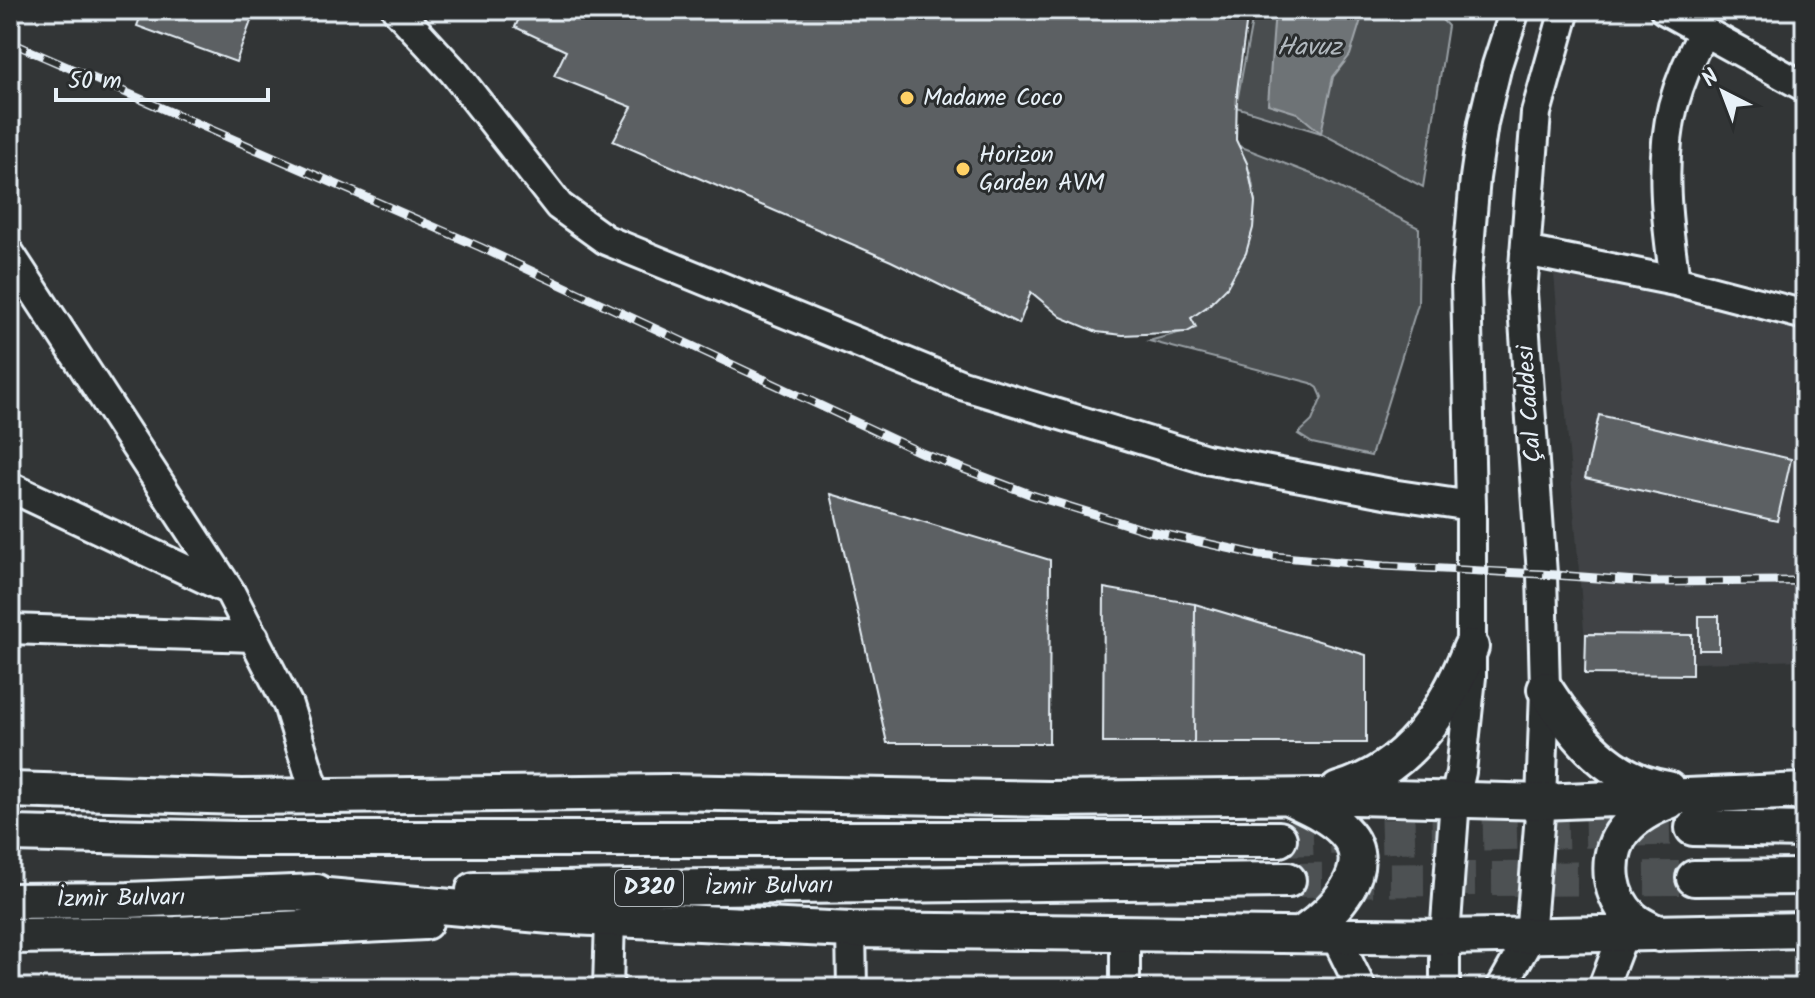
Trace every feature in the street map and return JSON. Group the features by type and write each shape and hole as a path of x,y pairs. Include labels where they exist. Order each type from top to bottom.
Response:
{"main road":[{"path":"1302,796 1371,778 1410,749 1444,705 1471,647"},
{"path":"1545,689 1569,726 1626,776 1690,796"},
{"path":"10,790 241,797 667,792 1049,799 1302,796 1541,802 1805,791"},
{"path":"237,839 308,796"},
{"path":"1302,796 1350,838 1356,854 1354,874 1341,900 1302,934"},
{"path":"1659,934 1630,917 1619,901 1613,881 1612,853 1621,832 1634,818 1648,809 1690,796"},
{"path":"1693,828 1805,830"},
{"name":"İzmir Bulvarı","path":"10,834 237,839 1279,839"},
{"path":"1694,878 1805,877"},
{"name":"İzmir Bulvarı","path":"10,901 294,893 1288,880"},
{"path":"294,893 551,916 851,930 1530,937 1805,930"},
{"path":"10,936 176,934 551,916"}],"street":[{"path":"397,10 454,72 559,206 606,240 962,385 1206,459 1471,506"},
{"path":"1445,988 1445,937 1455,799 1466,738 1471,647 1466,306 1475,178 1483,123 1515,10"},
{"name":"Çal Caddesi","path":"1530,937 1541,802 1545,689 1542,574 1522,293 1536,113 1565,10"},
{"path":"1665,10 1805,87"},
{"path":"1675,281 1666,196 1673,108 1687,64 1704,31"},
{"path":"1525,251 1675,281 1805,315"},
{"path":"10,254 229,590 288,705 308,796"},
{"path":"10,487 229,590"},
{"path":"10,629 254,637"},
{"path":"608,988 610,919"},
{"path":"851,930 852,988"},
{"path":"1125,934 1125,988"},
{"path":"1335,935 1361,988"},
{"path":"1603,987 1623,935"},
{"path":"1501,988 1530,937"}],"shaded area":[{"path":"1254,10 1433,10 1448,26 1423,187 1321,133 1236,107"},
{"path":"1239,146 1314,175 1419,228 1418,304 1371,456 1312,443 1298,434 1312,421 1322,397 1318,388 1311,383 1149,341 1196,328 1191,318 1221,290 1243,256 1250,237 1254,197 1251,176"},
{"path":"1553,262 1805,323 1805,660 1587,666"}],"water":[{"name":"Havuz","path":"1275,10 1364,10 1350,55 1333,77 1321,133 1297,113 1268,104"}],"building":[{"path":"143,10 255,10 236,62 137,26"},
{"name":"Horizon Garden AVM","path":"523,10 1248,10 1237,91 1236,140 1247,163 1255,202 1253,228 1246,253 1227,287 1191,318 1196,327 1187,332 1123,335 1097,332 1061,317 1031,292 1019,324 891,261 613,141 632,107 554,76 566,51 515,27"},
{"path":"1599,415 1791,459 1777,521 1585,478"},
{"path":"831,494 1050,560 1049,743 887,743"},
{"path":"1104,588 1195,604 1194,743 1103,743"},
{"path":"1195,604 1366,655 1366,743 1194,743"},
{"path":"1699,616 1719,616 1719,650 1699,650"},
{"path":"1586,634 1692,635 1692,675 1585,674"},
{"path":"1641,987 1641,988 1527,988"}],"tunnel":[{"path":"1279,839 1693,828"},
{"path":"1288,880 1694,878"}],"railway":[{"path":"10,42 480,247 924,454 1032,495 1145,530 1260,555 1384,566 1650,582 1805,581"}],"place":[{"name":"Madame Coco","path":"907,98"},
{"name":"Horizon Garden AVM","path":"963,169"}]}
